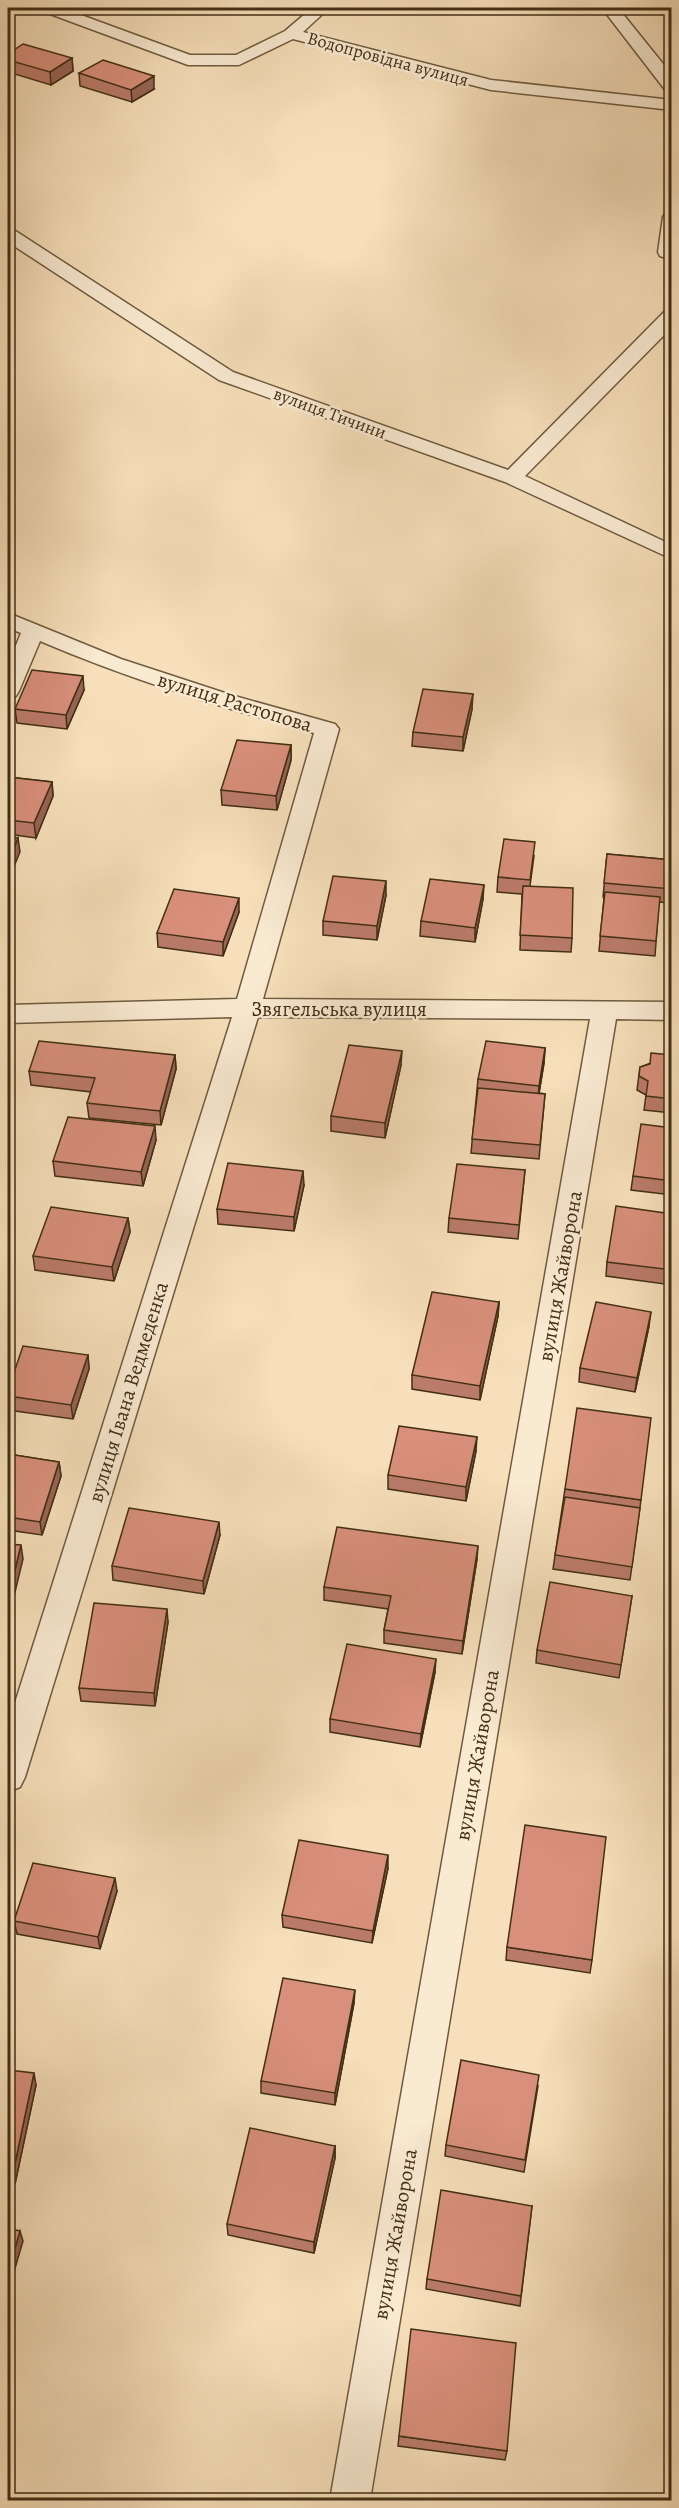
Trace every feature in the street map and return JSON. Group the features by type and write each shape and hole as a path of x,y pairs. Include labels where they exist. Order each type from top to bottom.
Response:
{"street":[{"name":"Водопровідна вулиця","path":"48,8 188,60 239,60 291,34 491,86 672,105"},
{"path":"291,34 321,8"},
{"path":"610,8 672,87"},
{"path":"672,218 667,252 672,255"},
{"name":"вулиця Тичини","path":"8,234 226,376 512,478 672,553"},
{"path":"512,478 672,315"},
{"name":"вулиця Растопова","path":"8,620 113,664 223,700 327,729 248,1008"},
{"path":"8,691 33,631"},
{"name":"Звягельська вулиця","path":"8,1014 248,1008 672,1011"},
{"name":"вулиця Івана Ведмеденка","path":"8,1777 248,1008"},
{"name":"вулиця Жайворона","path":"350,2500 605,1010"}],"building":[{"path":"23,44 72,58 50,72 8,60 8,54"},
{"path":"103,60 154,76 131,90 79,73"},
{"path":"32,670 83,676 66,715 15,709"},
{"path":"423,689 473,694 463,737 413,732"},
{"path":"237,740 291,745 276,796 221,790"},
{"path":"8,777 52,782 34,823 8,820"},
{"path":"8,837 18,838 8,863"},
{"path":"504,839 535,842 530,880 498,877"},
{"path":"607,854 672,860 672,889 604,883"},
{"path":"333,876 386,881 377,926 323,921"},
{"path":"430,879 484,885 475,928 421,921"},
{"path":"523,886 573,888 572,938 520,935"},
{"path":"174,889 239,898 223,942 157,933"},
{"path":"605,892 660,897 656,941 600,936"},
{"path":"39,1041 175,1055 160,1111 87,1103 95,1078 29,1071"},
{"path":"486,1041 545,1048 539,1086 478,1079"},
{"path":"349,1045 402,1051 385,1123 331,1116"},
{"path":"651,1053 672,1055 672,1099 646,1096 648,1081 639,1076 640,1067 650,1064"},
{"path":"478,1088 545,1094 540,1145 472,1139"},
{"path":"68,1117 155,1126 141,1172 53,1161"},
{"path":"641,1124 672,1128 672,1181 633,1176"},
{"path":"228,1163 303,1171 294,1217 217,1209"},
{"path":"457,1164 525,1170 519,1225 449,1218"},
{"path":"616,1206 672,1214 672,1270 607,1262"},
{"path":"51,1207 128,1218 112,1267 33,1256"},
{"path":"432,1292 499,1302 480,1386 412,1375"},
{"path":"596,1302 651,1312 637,1378 580,1368"},
{"path":"23,1346 88,1355 71,1405 8,1396"},
{"path":"577,1408 651,1418 641,1500 565,1489"},
{"path":"399,1426 477,1437 466,1487 388,1475"},
{"path":"8,1454 59,1462 40,1522 8,1517"},
{"path":"565,1497 640,1508 632,1567 555,1555"},
{"path":"129,1508 219,1522 203,1581 112,1566"},
{"path":"337,1527 478,1546 463,1641 384,1630 391,1596 324,1587"},
{"path":"8,1544 21,1545 8,1598"},
{"path":"550,1582 632,1596 621,1665 537,1650"},
{"path":"94,1603 167,1609 154,1693 79,1688"},
{"path":"347,1644 436,1659 421,1734 330,1719"},
{"path":"525,1825 606,1837 592,1960 507,1947"},
{"path":"299,1840 388,1855 373,1931 282,1915"},
{"path":"33,1863 115,1878 98,1937 14,1921"},
{"path":"283,1978 355,1990 335,2093 261,2081"},
{"path":"461,2060 539,2075 525,2160 446,2145"},
{"path":"8,2070 34,2073 13,2173 8,2172"},
{"path":"250,2128 335,2146 314,2242 227,2224"},
{"path":"441,2190 532,2206 521,2296 427,2279"},
{"path":"8,2228 20,2231 8,2272"},
{"path":"411,2329 516,2343 507,2451 399,2436"}]}
